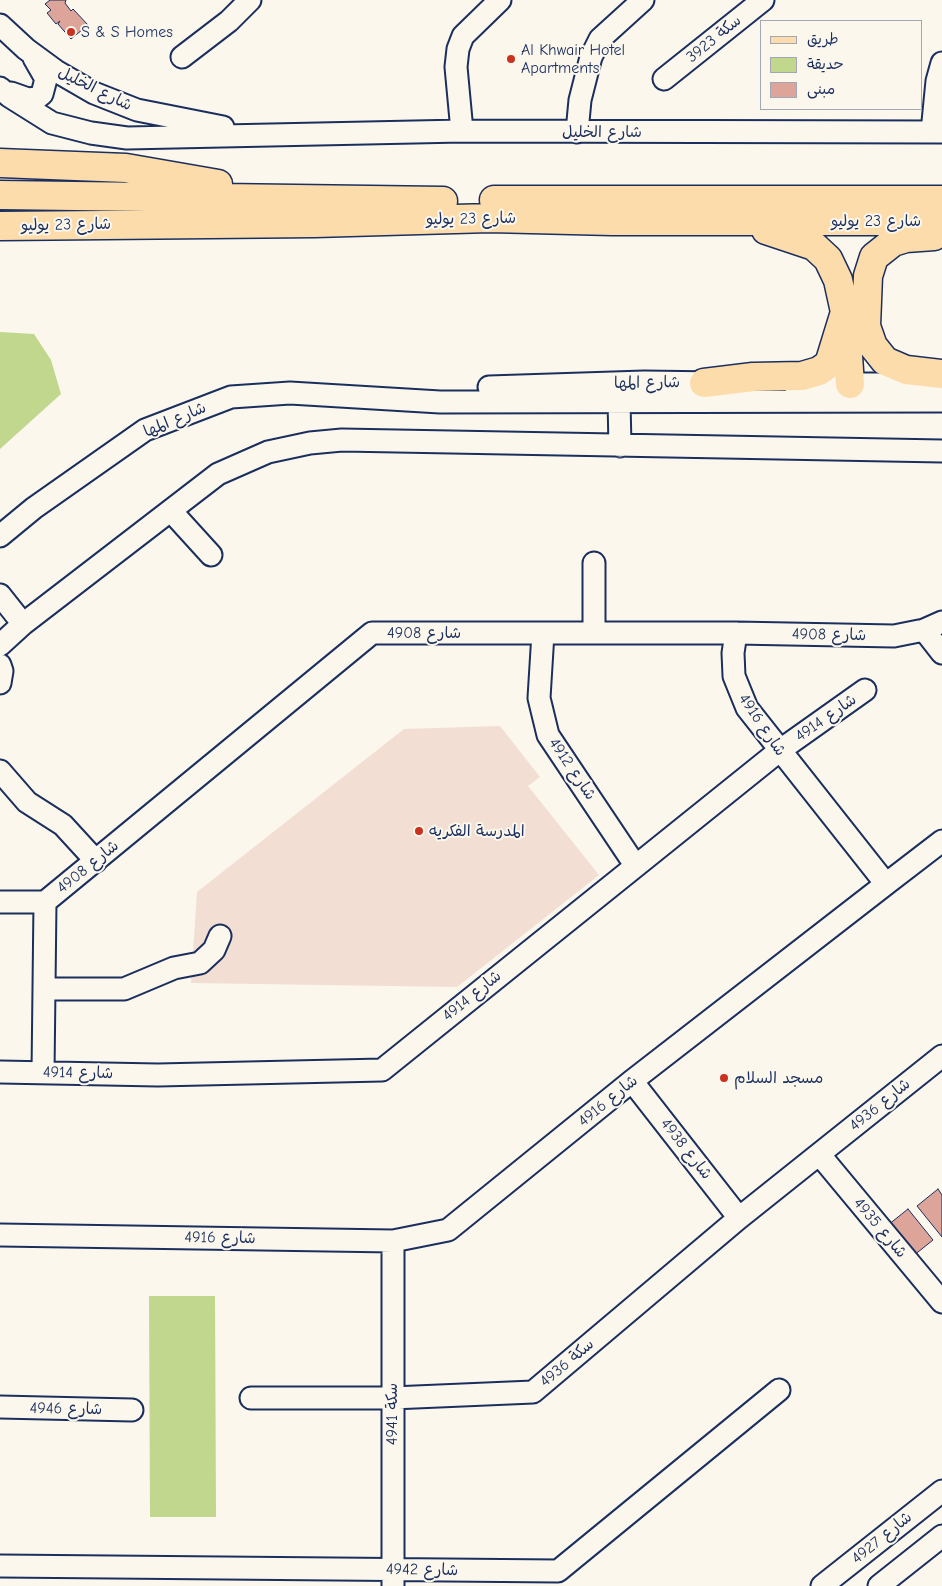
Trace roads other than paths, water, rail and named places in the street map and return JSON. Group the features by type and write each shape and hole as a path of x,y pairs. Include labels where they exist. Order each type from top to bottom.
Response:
{"main road":[{"path":"0,163 126,168 299,197"},
{"name":"شارع 23 يوليو","path":"0,195 299,197 410,201 612,198 942,200"},
{"name":"شارع 23 يوليو","path":"0,226 315,223 490,218 942,221"},
{"path":"738,221 803,241 822,251 856,319 885,361 906,370 942,374"},
{"path":"0,240 174,224"},
{"path":"704,383 753,377 802,376 819,371 829,364 856,319 874,256 893,242 906,238 942,235"},
{"path":"856,319 860,392"}],"street":[{"path":"182,57 229,21 250,0"},
{"path":"462,131 456,66 458,50 463,36 500,0"},
{"path":"577,132 580,100 591,57 600,39 644,0"},
{"name":"سكة 3923","path":"664,79 763,0"},
{"name":"شارع الخليل","path":"0,26 26,49 56,71 94,93 137,110 263,134"},
{"path":"0,87 18,97 28,99 37,98 42,94 46,79 44,73 26,49"},
{"path":"937,132 937,80 942,63"},
{"name":"شارع الخليل","path":"0,87 8,96 52,123 91,133 127,138 462,131 937,132"},
{"name":"شارع المها","path":"352,396 441,388 704,383 860,392 942,401"},
{"name":"شارع المها","path":"0,536 34,508 145,430 231,397 290,393 440,402 774,401 790,396 832,392 860,392 942,384"},
{"path":"619,401 620,446"},
{"path":"0,645 23,624 218,474 268,452 310,443 342,440 942,451"},
{"path":"171,512 211,555"},
{"path":"594,563 594,633"},
{"path":"0,595 23,624"},
{"path":"933,626 942,653"},
{"name":"4908 شارع","path":"0,902 45,902 372,633 894,636 933,626"},
{"name":"4912 شارع","path":"543,633 539,698 548,735 635,865"},
{"name":"4916 شارع","path":"0,1234 393,1242 448,1230 632,1081 886,884 779,751 747,708 737,687 733,664 736,634"},
{"path":"0,665 2,671 0,683"},
{"name":"4914 شارع","path":"0,1072 158,1075 382,1070 779,751 865,690"},
{"path":"0,770 27,802 63,825 96,861"},
{"path":"886,884 942,841"},
{"path":"43,1073 45,902"},
{"path":"44,989 124,989 174,968 200,962 209,956 220,936"},
{"name":"4936 شارع","path":"819,1154 942,1056"},
{"name":"شارع 4938","path":"632,1081 739,1218"},
{"name":"سكة 4936","path":"251,1398 392,1398 533,1392 739,1218 819,1154"},
{"name":"4935 شارع","path":"819,1154 935,1280 942,1302"},
{"name":"سكة 4941","path":"392,1578 393,1242"},
{"name":"4942 شارع","path":"0,1566 392,1578 558,1571 779,1390"},
{"name":"4946 شارع","path":"0,1408 132,1410"},
{"name":"شارع 4927","path":"822,1586 942,1490"},
{"path":"879,1586 942,1536"}],"place":[{"name":"S & S Homes","path":"71,32"},
{"name":"Al Khwair Hotel Apartments","path":"511,59"},
{"name":"المدرسة الفكريه","path":"419,831"},
{"name":"مسجد السلام","path":"724,1078"}]}
